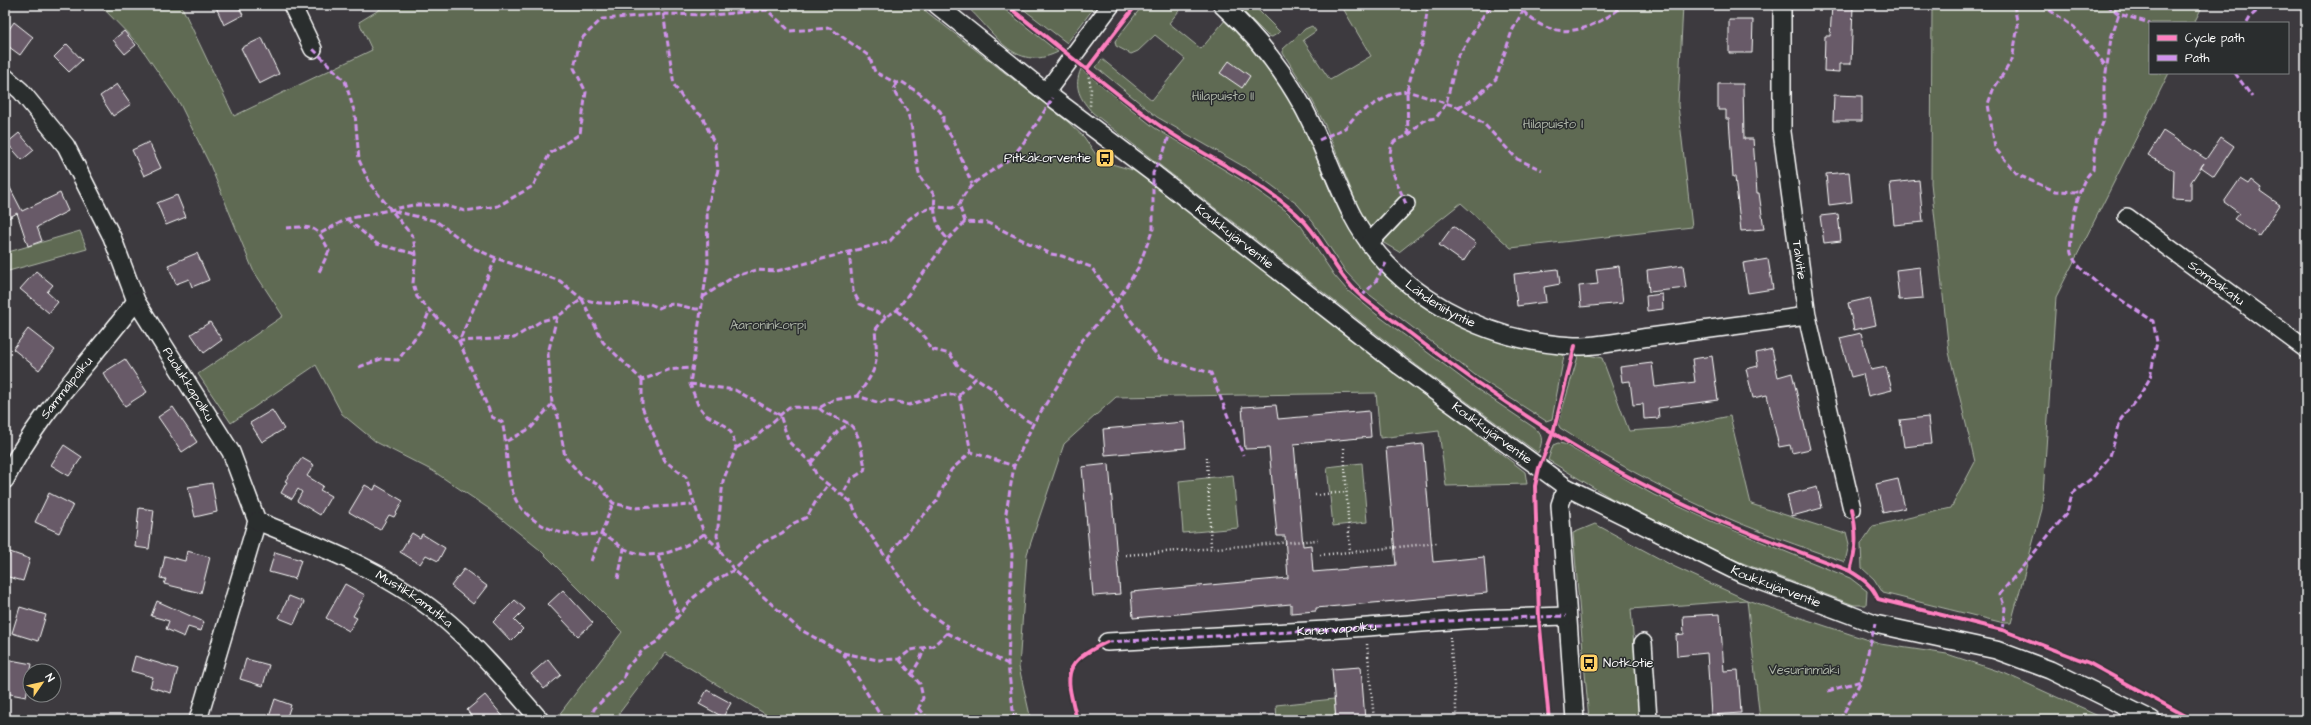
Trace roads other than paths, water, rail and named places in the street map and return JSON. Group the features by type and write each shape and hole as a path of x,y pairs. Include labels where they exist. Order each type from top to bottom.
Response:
{"street":[{"path":"292,5 313,49"},
{"name":"Koukkujärventie","path":"937,5 1046,92 1153,172 1400,366 1566,487 1742,574 1875,624 1996,650 2050,670 2152,720"},
{"path":"1046,92 1111,5"},
{"name":"Lähdeniityntie","path":"1222,5 1257,39 1286,76 1319,140 1342,195 1370,243 1406,282 1434,302 1472,323 1520,338 1575,346 1807,316"},
{"name":"Talvitie","path":"1782,5 1782,132 1807,316 1852,509"},
{"name":"Puolukkapolku","path":"5,77 21,91 66,146 112,238 136,301 231,452 257,520"},
{"path":"1370,243 1406,204"},
{"name":"Sompakatu","path":"2127,218 2306,348"},
{"name":"Sammalpolku","path":"5,480 14,463 64,391 136,301"},
{"path":"1566,487 1560,505 1566,616 1575,720"},
{"path":"198,720 257,520"},
{"name":"Mustikkamutka","path":"257,520 344,556 397,585 448,622 490,663 540,720"},
{"name":"Kanervapolku","path":"1107,642 1449,621 1566,616"},
{"path":"1643,643 1648,720"}],"place":[{"name":"Pitkäkorventie","path":"1105,158"},
{"name":"Notkotie","path":"1589,663"}],"park label":[{"name":"Hilapuisto II","path":"1223,96"},
{"name":"Hilapuisto I","path":"1553,124"},
{"name":"Aaroninkorpi","path":"768,325"},
{"name":"Vesurinmäki","path":"1804,670"}]}
